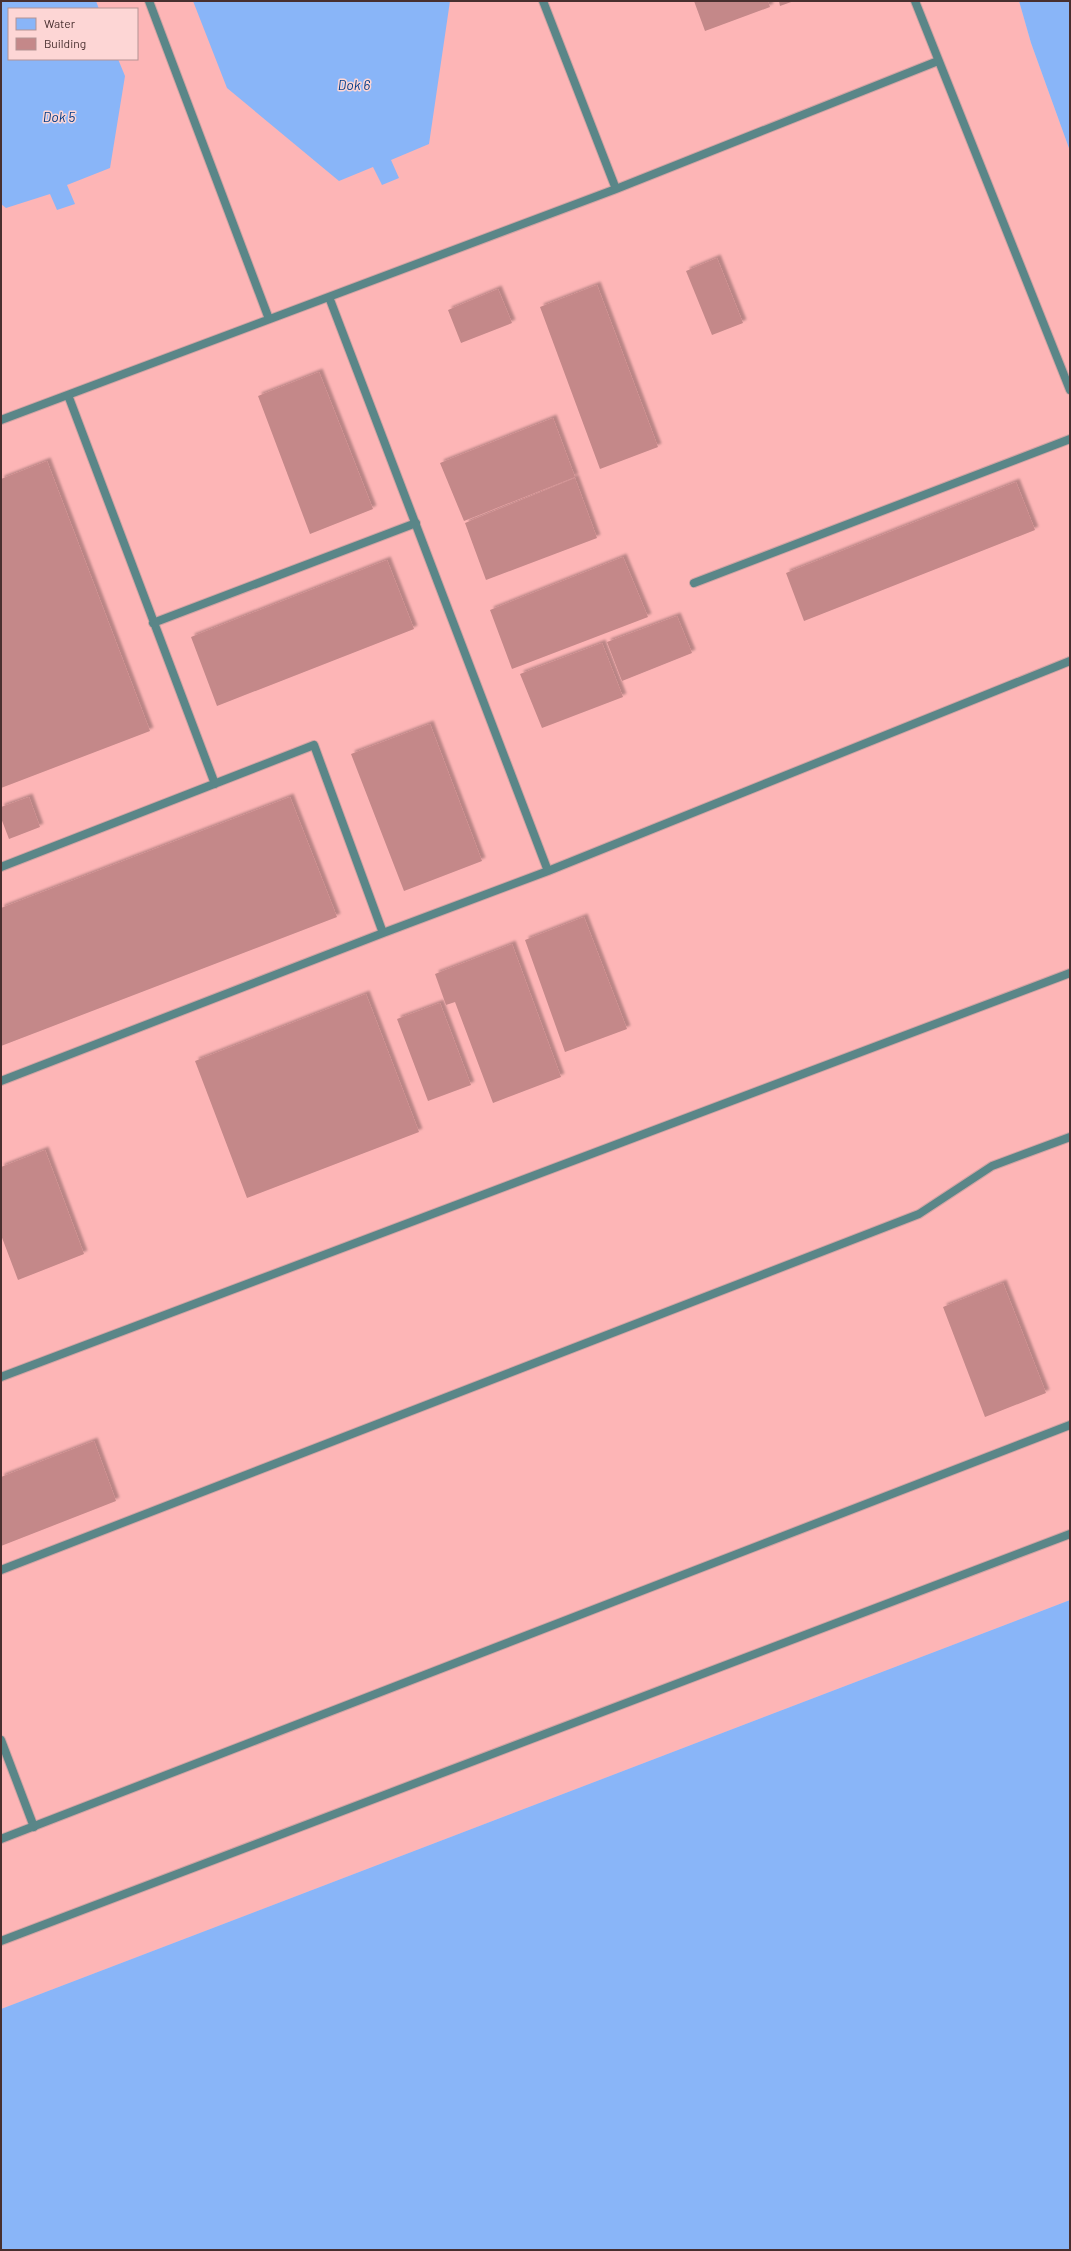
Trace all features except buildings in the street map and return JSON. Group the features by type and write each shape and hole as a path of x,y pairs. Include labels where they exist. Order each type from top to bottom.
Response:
{"lane":[{"path":"149,1 269,319"},
{"path":"543,1 616,189"},
{"path":"915,1 1070,390"},
{"path":"1,420 616,189 938,61"},
{"path":"329,297 548,871"},
{"path":"68,395 215,784"},
{"path":"694,583 1070,439"},
{"path":"153,622 416,523"},
{"path":"1,1081 383,933 548,871 1070,661"},
{"path":"1,867 314,745 383,933"},
{"path":"1,1377 1070,973"},
{"path":"1,1570 919,1214 992,1166 1070,1137"},
{"path":"1,1839 1070,1425"},
{"path":"1,1941 1070,1534"},
{"path":"1,1740 34,1827"}],"shaded area":[{"path":"1,1 1019,1 1031,43 1070,151 1070,1600 1,2009"}],"water":[{"name":"Dok 5","path":"1,1 96,1 99,8 8,8 8,60 118,60 125,76 110,168 67,185 75,204 57,210 50,194 6,208 1,204"},
{"name":"Dok 6","path":"193,1 450,1 429,144 391,160 399,178 382,185 373,167 339,181 227,88"},
{"path":"1019,1 1070,1 1070,151 1031,43"},
{"path":"1070,1600 1070,2250 1,2250 1,2009"}]}
